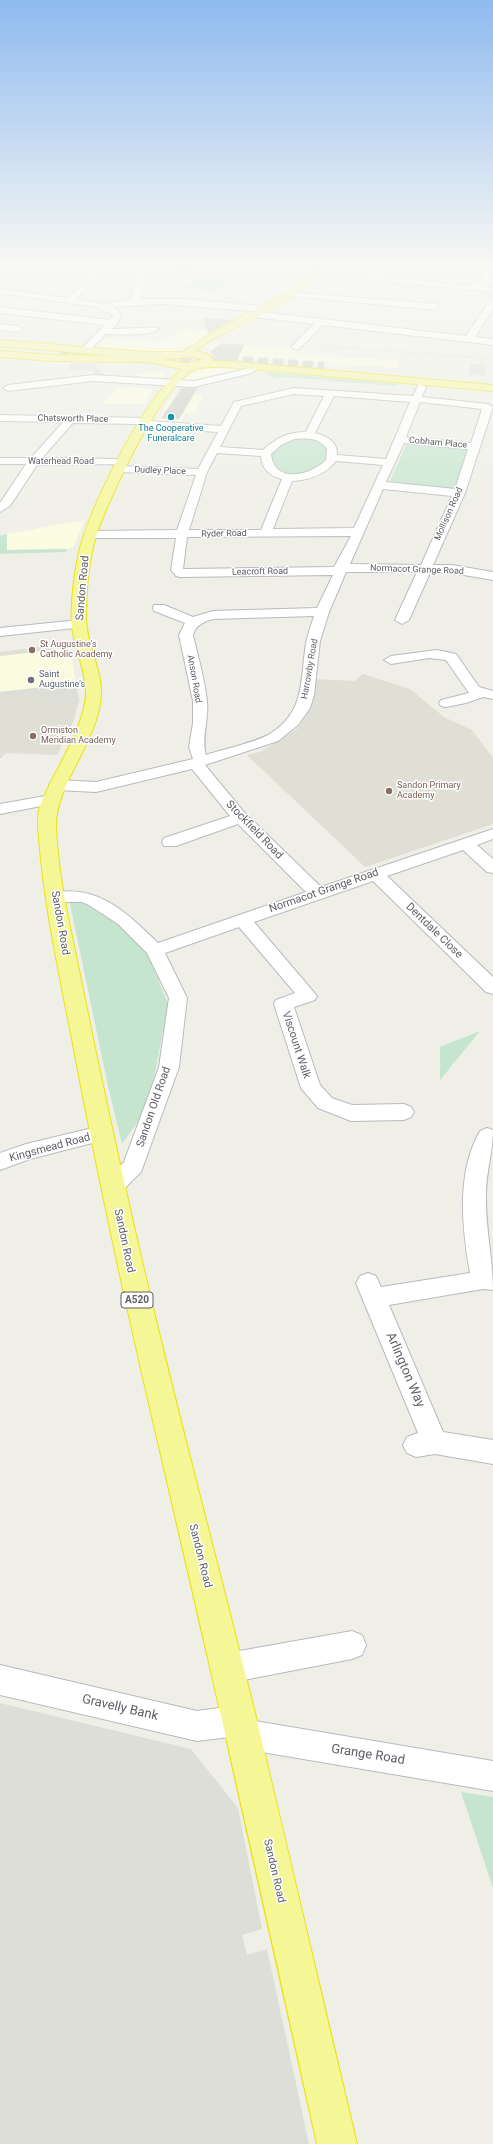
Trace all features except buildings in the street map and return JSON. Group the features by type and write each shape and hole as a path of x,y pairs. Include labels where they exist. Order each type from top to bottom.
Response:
{"highway":[{"name":"Sandon Road","path":"173,381 177,362"},
{"name":"Sandon Road","path":"200,362 173,381 144,422 121,465 90,535 83,562 79,624 94,690 89,717 76,750 54,792 47,813 47,833 55,898 101,1134 140,1316 228,1668 337,2144"},
{"path":"212,362 405,382 493,384"},
{"path":"243,362 324,364 493,384"},
{"path":"323,369 493,384"}],"street":[{"path":"268,368 276,366 279,363"},
{"path":"8,388 93,378 173,381 194,384 249,371 252,369 250,366"},
{"path":"78,391 90,385 93,378"},
{"path":"30,385 38,391 52,393"},
{"name":"Mollison Road","path":"225,429 237,404 288,392 330,394 419,393 490,405 488,407 460,493 402,620"},
{"name":"Harrowby Road","path":"0,809 54,792 96,787 199,762 273,738 293,722 303,708 307,695 313,641 322,612 378,485 400,440 419,393"},
{"path":"309,436 330,394"},
{"name":"Chatsworth Place","path":"0,418 144,422 225,429"},
{"path":"0,509 6,504 33,462 71,419"},
{"path":"182,534 202,472 225,429"},
{"path":"309,436 319,437 328,442 332,449 332,458 328,464 313,474 288,477 276,474 269,468 266,460 266,453 272,446 286,438 309,436"},
{"name":"Cobham Place","path":"400,440 476,447"},
{"path":"214,450 266,453"},
{"path":"332,458 389,462"},
{"name":"Waterhead Road","path":"0,461 121,465"},
{"name":"Dudley Place","path":"121,465 202,472"},
{"path":"266,533 288,477"},
{"path":"378,485 460,493"},
{"name":"Ryder Road","path":"90,535 357,532"},
{"name":"Leacroft Road","path":"182,534 175,575 340,569"},
{"name":"Normacot Grange Road","path":"340,569 425,568 464,571 493,576"},
{"path":"159,608 193,622 196,619 213,615 322,612"},
{"name":"Anson Road","path":"193,622 187,628 186,635 200,698 200,722 196,744 199,762"},
{"path":"0,632 79,624"},
{"path":"391,660 436,654 451,657 474,690 486,694"},
{"path":"446,703 486,694"},
{"name":"Stockfield Road","path":"199,762 208,781 241,818 317,893"},
{"path":"170,842 241,818"},
{"name":"Normacot Grange Road","path":"155,950 317,893 493,834"},
{"path":"465,843 493,868"},
{"name":"Dentdale Close","path":"375,874 493,988"},
{"name":"Sandon Old Road","path":"55,898 83,897 95,900 124,920 155,950 178,998 169,1067 132,1166 113,1186"},
{"name":"Viscount Walk","path":"242,919 308,996 283,1004 311,1088 325,1103 351,1113 404,1112"},
{"name":"Kingsmead Road","path":"0,1162 26,1152 101,1134"},
{"path":"487,1136 478,1164 475,1195 478,1250 488,1280"},
{"name":"Arlington Way","path":"488,1280 371,1290 426,1444 493,1452"},
{"path":"228,1668 352,1645"},
{"name":"Gravelly Bank","path":"0,1680 197,1726 220,1724 242,1727"},
{"name":"Grange Road","path":"242,1727 493,1776"}],"shaded area":[{"path":"309,362 399,362 397,368"},
{"path":"71,363 93,363 104,374 95,375 93,371 68,370"},
{"path":"471,364 487,365 485,376 468,374"},
{"path":"204,365 246,369 211,375 193,382 183,381 190,372"},
{"path":"154,372 165,373 161,378 153,379 139,378 136,374"},
{"path":"265,372 398,384 397,386 283,377 275,379"},
{"path":"117,387 153,389 144,404 103,404"},
{"path":"173,394 203,396 194,414 185,413 180,424 161,423 158,421"},
{"path":"312,437 327,445 329,458 317,468 306,473 279,473 269,456 270,453 289,439"},
{"path":"407,443 470,449 455,490 389,483"},
{"path":"85,520 73,548 7,550 7,534"},
{"path":"7,534 7,550 67,549 66,552 0,554 0,536"},
{"name":"St Augustine's Catholic Academy","path":"64,644 66,651 59,649 0,656 0,652"},
{"path":"60,649 63,651 70,651 76,683 0,692 0,656"},
{"name":"Sandon Primary Academy","path":"363,674 410,689 444,717 472,730 493,758 493,824 365,867 247,755 260,752 297,729 306,716 315,679 355,681"},
{"path":"76,683 79,700 0,696 0,692"},
{"name":"Ormiston Meridian Academy","path":"0,696 79,700 74,720 57,755 6,753 0,759"},
{"path":"69,899 93,907 119,924 147,952 168,1004 154,1078 144,1113 122,1144 108,1086"},
{"path":"480,1031 440,1080 440,1047"},
{"path":"0,1703 191,1749 238,1808 262,1929 242,1935 247,1955 267,1949 309,2144 0,2144"},
{"path":"461,1792 493,1797 493,1888"}],"tunnel":[{"path":"210,362 227,363"},
{"path":"255,362 324,367"}],"place":[{"name":"The Cooperative Funeralcare","path":"171,417"},
{"name":"St Augustine's Catholic Academy","path":"32,650"},
{"name":"Saint Augustine's","path":"31,680"},
{"name":"Ormiston Meridian Academy","path":"33,736"},
{"name":"Sandon Primary Academy","path":"389,791"}]}
